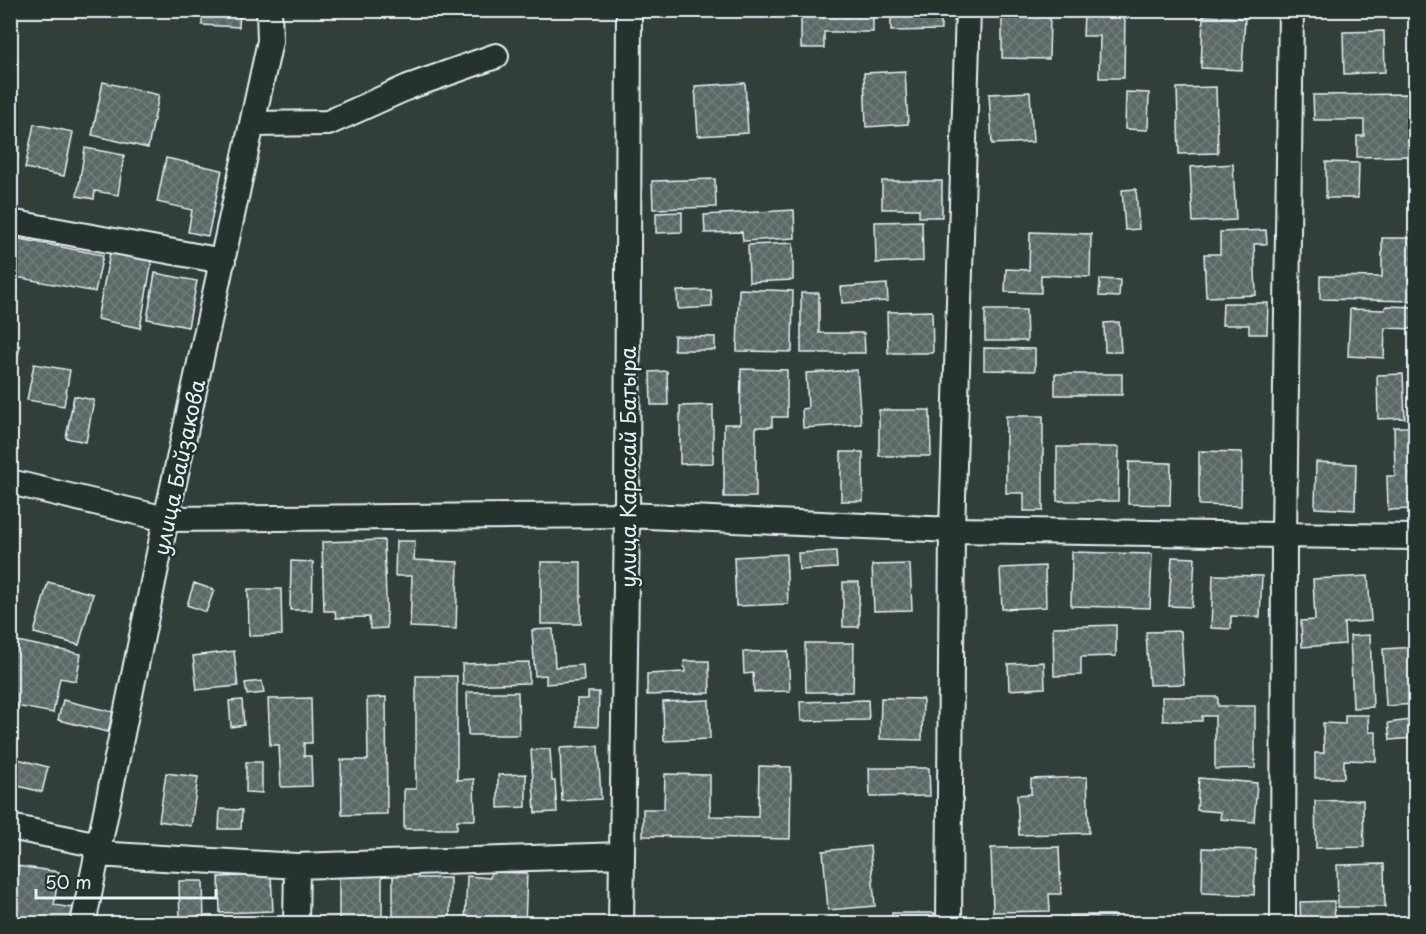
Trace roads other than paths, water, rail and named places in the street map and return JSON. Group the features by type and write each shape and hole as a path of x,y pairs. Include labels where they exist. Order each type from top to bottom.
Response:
{"street":[{"name":"улица Байзакова","path":"83,924 166,519 270,41 269,10"},
{"name":"улица Карасай Батыра","path":"621,924 627,515 629,10"},
{"path":"949,924 952,530 968,10"},
{"path":"1283,924 1284,534 1291,10"},
{"path":"253,124 328,123 408,87 496,56"},
{"path":"10,222 223,261"},
{"path":"10,482 166,519 627,515 952,530 1416,537"},
{"path":"10,826 98,849 297,866 622,855"},
{"path":"296,924 297,866"}]}
